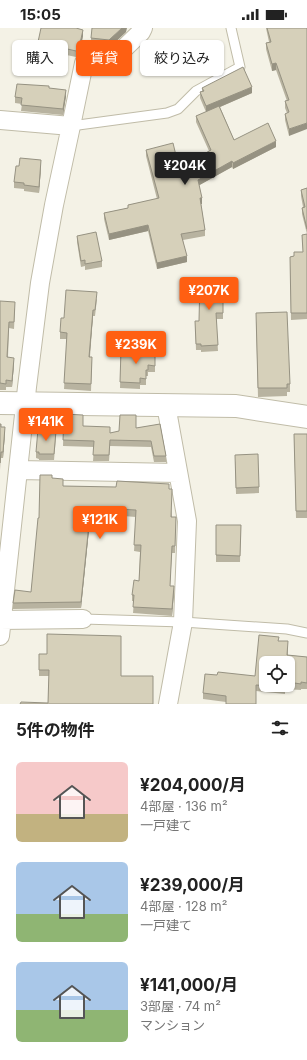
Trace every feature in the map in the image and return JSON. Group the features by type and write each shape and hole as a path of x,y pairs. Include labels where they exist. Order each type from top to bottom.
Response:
{"street":[{"path":"83,619 1,626 25,404 41,275 84,63 114,58 141,32 143,28"},
{"path":"0,120 72,126"},
{"path":"0,404 236,406 307,417"},
{"path":"166,405 187,521 183,622 168,704"},
{"path":"18,470 178,473"}],"lane":[{"path":"72,126 167,113 178,109 196,91 240,67 231,28"},
{"path":"83,619 183,622 287,629 307,633"}],"building":[{"path":"41,28 76,28 83,30 81,40 76,40 76,51 68,49 68,40 38,40"},
{"path":"92,28 122,28 109,40 91,38"},
{"path":"267,28 307,28 307,123 289,129 285,114 289,112 285,101 289,100 276,63 272,64 266,43 271,42"},
{"path":"243,67 252,87 206,106 200,92 204,91 202,88"},
{"path":"17,84 49,86 49,88 66,90 63,109 21,105 22,98 15,97"},
{"path":"219,106 234,140 268,123 276,141 233,163 232,161 198,180 202,198 200,198 205,230 181,234 187,256 157,263 148,225 109,234 104,213 128,208 128,205 159,198 146,150 173,143 179,168 211,150 196,116"},
{"path":"20,158 41,160 39,187 14,182 16,166 19,166"},
{"path":"307,188 307,229 302,208 305,207 301,190"},
{"path":"96,232 102,261 85,264 85,260 81,261 77,236"},
{"path":"307,234 307,313 291,313 290,257 294,256 294,252 303,252 302,235"},
{"path":"200,278 223,278 223,313 216,313 218,345 201,346 201,344 196,344 195,321 199,321"},
{"path":"66,290 97,292 95,310 93,310 89,357 92,357 91,384 64,383 67,333 60,332 61,318 64,318"},
{"path":"0,301 15,302 14,322 9,322 7,357 14,358 12,381 6,380 6,384 0,383"},
{"path":"287,312 290,384 287,384 287,388 258,388 256,313"},
{"path":"140,349 155,349 155,366 148,365 148,370 146,370 146,379 140,378 140,383 120,382 121,350 140,351"},
{"path":"64,414 83,415 83,426 110,427 110,433 119,431 120,415 136,415 136,428 160,424 166,456 154,456 151,441 110,440 109,455 93,455 94,441 63,440"},
{"path":"0,424 1,427 5,427 3,452 1,452 0,463"},
{"path":"38,429 56,431 54,454 39,454 39,452 36,452"},
{"path":"294,434 307,434 307,511 296,511"},
{"path":"258,454 259,487 236,488 235,455"},
{"path":"40,475 52,475 52,478 63,479 63,486 116,487 117,481 169,484 169,489 172,489 171,517 176,517 175,546 172,546 170,586 174,586 172,609 133,607 134,595 132,595 134,580 139,581 141,545 134,545 136,510 97,508 97,514 90,514 81,602 13,603 15,590 31,592 39,518"},
{"path":"216,525 241,525 240,556 216,555"},
{"path":"47,634 121,636 121,676 153,676 153,704 20,704 21,702 48,703 49,670 39,670 39,654 47,654"},
{"path":"259,635 279,637 278,641 288,641 287,655 307,657 307,683 301,682 301,684 295,683 295,656 259,656 259,685 256,685 256,704 226,704 226,696 203,693 205,674 217,675 218,672 255,676"}]}
